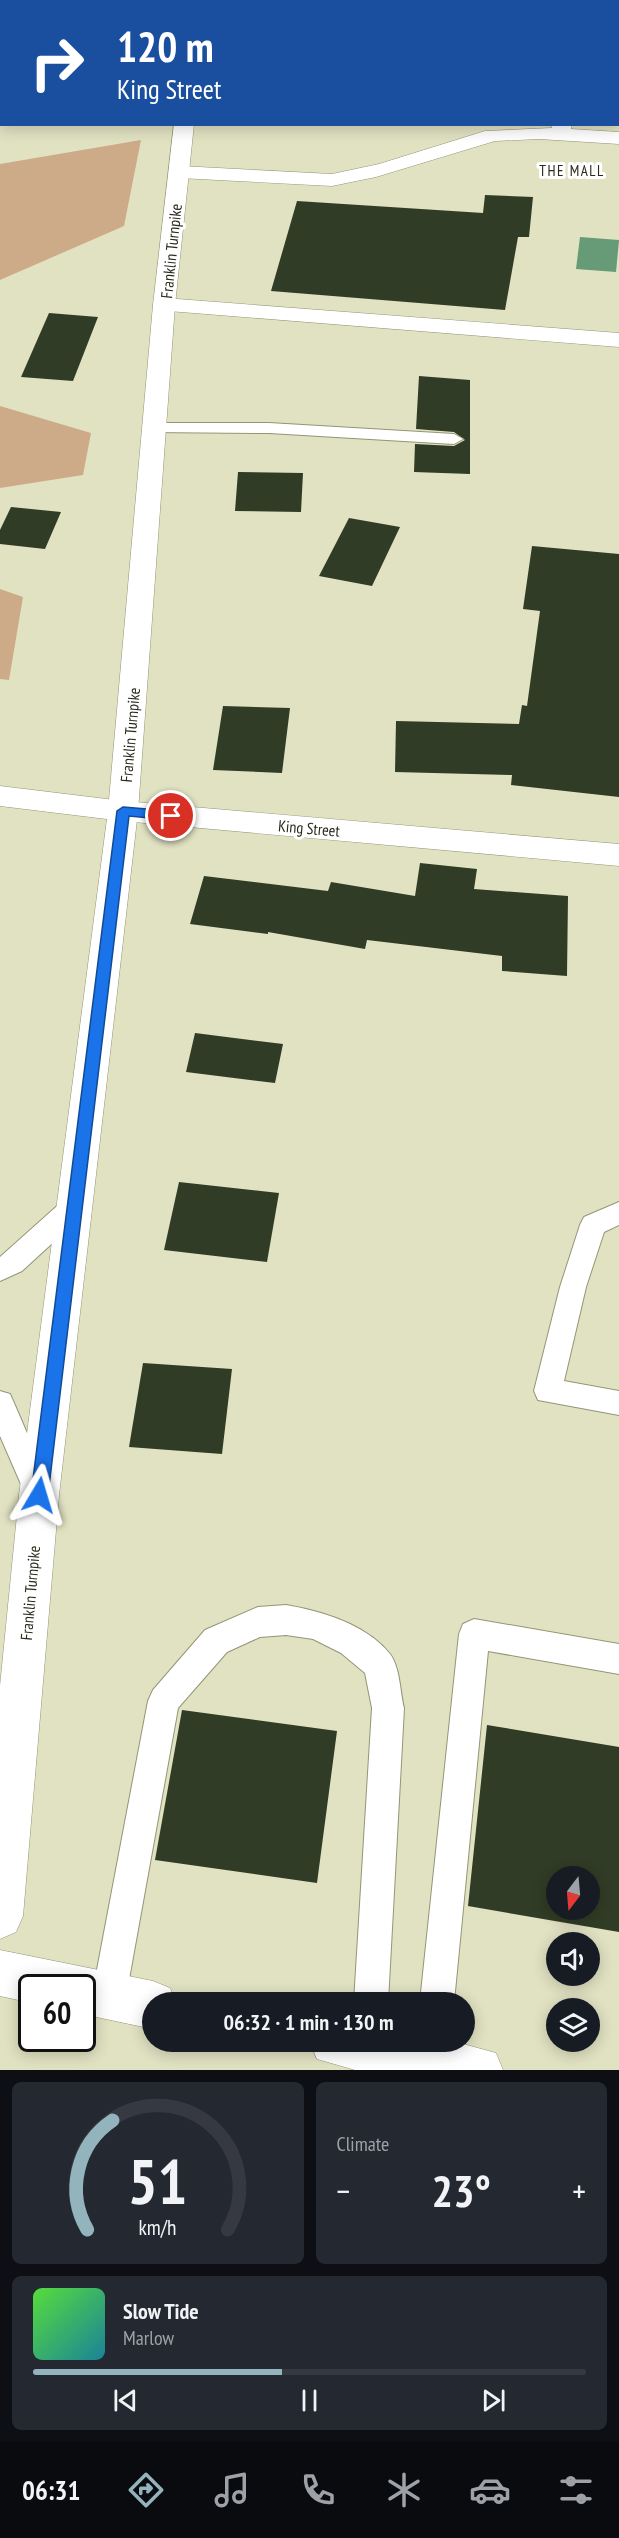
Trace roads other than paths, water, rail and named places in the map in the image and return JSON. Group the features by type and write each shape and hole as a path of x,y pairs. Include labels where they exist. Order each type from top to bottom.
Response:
{"main road":[{"name":"Franklin Turnpike","path":"0,1916 39,1495 123,811 165,305 184,126"},
{"path":"180,172 332,180 399,165 475,139 511,133 561,129 619,138"},
{"path":"165,305 619,340"},
{"name":"King Street","path":"0,796 123,811 619,855"},
{"path":"0,1973 18,1977"},
{"path":"96,1993 142,2003"},
{"path":"434,2052 479,2070"}],"lane":[{"path":"155,428 291,429 454,439"},
{"path":"0,1270 13,1263 75,1206"},
{"path":"619,1214 593,1225 573,1287 548,1391 619,1403"},
{"path":"0,1403 39,1495"},
{"path":"92,1974 164,1701 216,1641 258,1622 286,1620 315,1625 352,1642 379,1665 388,1708 372,1992"},
{"path":"438,1992 474,1634 619,1659"}],"district":[{"name":"THE MALL","path":"572,171"}]}
